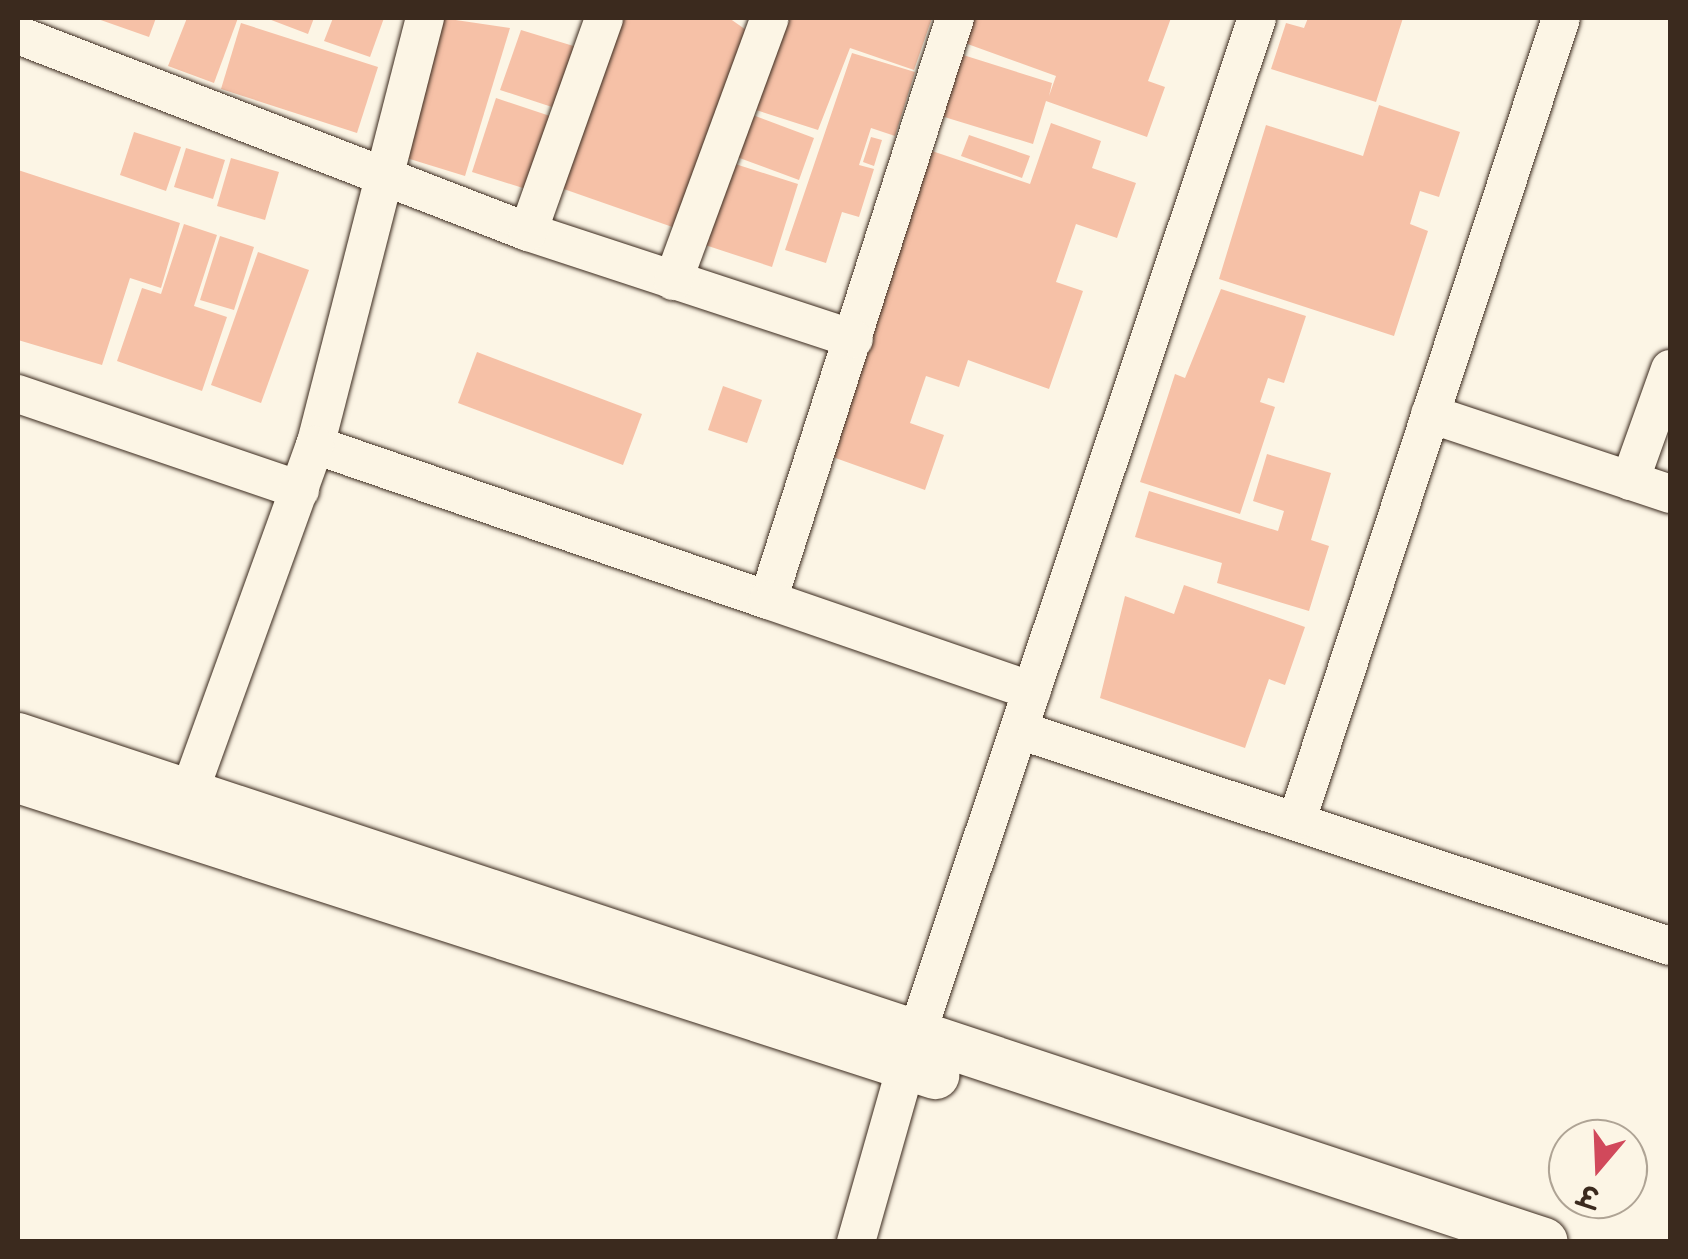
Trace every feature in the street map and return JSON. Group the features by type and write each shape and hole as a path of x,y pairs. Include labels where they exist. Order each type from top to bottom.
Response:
{"street":[{"path":"188,793 315,445 379,172 425,18"},
{"path":"528,232 604,18"},
{"path":"673,281 770,18"},
{"path":"768,600 955,18"},
{"path":"856,1242 911,1050 1258,18"},
{"path":"1297,820 1561,18"},
{"path":"18,36 528,232 854,339"},
{"path":"1630,481 1670,369"},
{"path":"18,394 300,490"},
{"path":"1430,414 1670,494"},
{"path":"315,445 1032,691"},
{"path":"1019,730 1670,946"},
{"path":"18,738 188,793 1453,1242"},
{"path":"18,779 1544,1242"}],"building":[{"path":"95,18 156,18 149,37"},
{"path":"187,18 238,18 214,83 168,66"},
{"path":"266,18 314,18 308,34"},
{"path":"333,18 384,18 370,57 324,41"},
{"path":"442,18 510,28 465,176 400,156"},
{"path":"617,18 729,18 749,32 681,230 558,187"},
{"path":"787,18 932,18 914,70 850,48 818,130 756,110"},
{"path":"971,18 1171,18 1148,81 1165,87 1147,137 1046,101 1033,144 941,116 960,54 1052,83 1049,96 1056,76 962,42"},
{"path":"1308,18 1403,18 1376,102 1271,69 1286,23 1304,28"},
{"path":"241,23 378,67 357,133 221,89"},
{"path":"521,30 580,48 555,108 500,90"},
{"path":"852,53 915,72 895,136 871,128 859,165 874,169 859,217 842,212 826,263 785,250"},
{"path":"496,98 553,117 529,190 472,172"},
{"path":"1379,105 1460,132 1439,197 1420,191 1410,224 1428,231 1394,336 1219,279 1266,125 1363,156"},
{"path":"750,114 814,138 799,180 734,156"},
{"path":"1051,123 1101,141 1092,168 1136,183 1117,238 1076,224 1056,282 1083,291 1049,389 968,360 959,387 926,376 910,423 944,435 925,490 827,455 932,151 1030,184"},
{"path":"134,132 181,147 166,191 120,175"},
{"path":"969,135 1030,156 1022,178 961,156"},
{"path":"871,137 882,140 874,166 863,162"},
{"path":"186,148 225,160 213,199 174,187"},
{"path":"231,158 279,172 265,220 217,206"},
{"path":"726,161 798,184 772,267 699,243"},
{"path":"18,170 180,223 161,288 130,278 102,365 18,340"},
{"path":"184,224 217,235 194,306 227,317 202,391 117,361 142,288 161,294"},
{"path":"220,236 254,247 234,310 200,300"},
{"path":"258,252 309,270 261,403 211,385"},
{"path":"1221,289 1306,316 1284,383 1268,378 1260,402 1275,407 1240,514 1140,482 1175,374 1185,378"},
{"path":"477,352 642,414 623,465 458,403"},
{"path":"723,386 762,400 747,443 708,430"},
{"path":"1267,454 1331,473 1311,540 1329,546 1309,611 1217,583 1222,563 1135,537 1149,491 1278,531 1284,511 1253,501"},
{"path":"1184,585 1305,627 1285,685 1269,679 1245,748 1100,698 1125,596 1174,614"}]}
